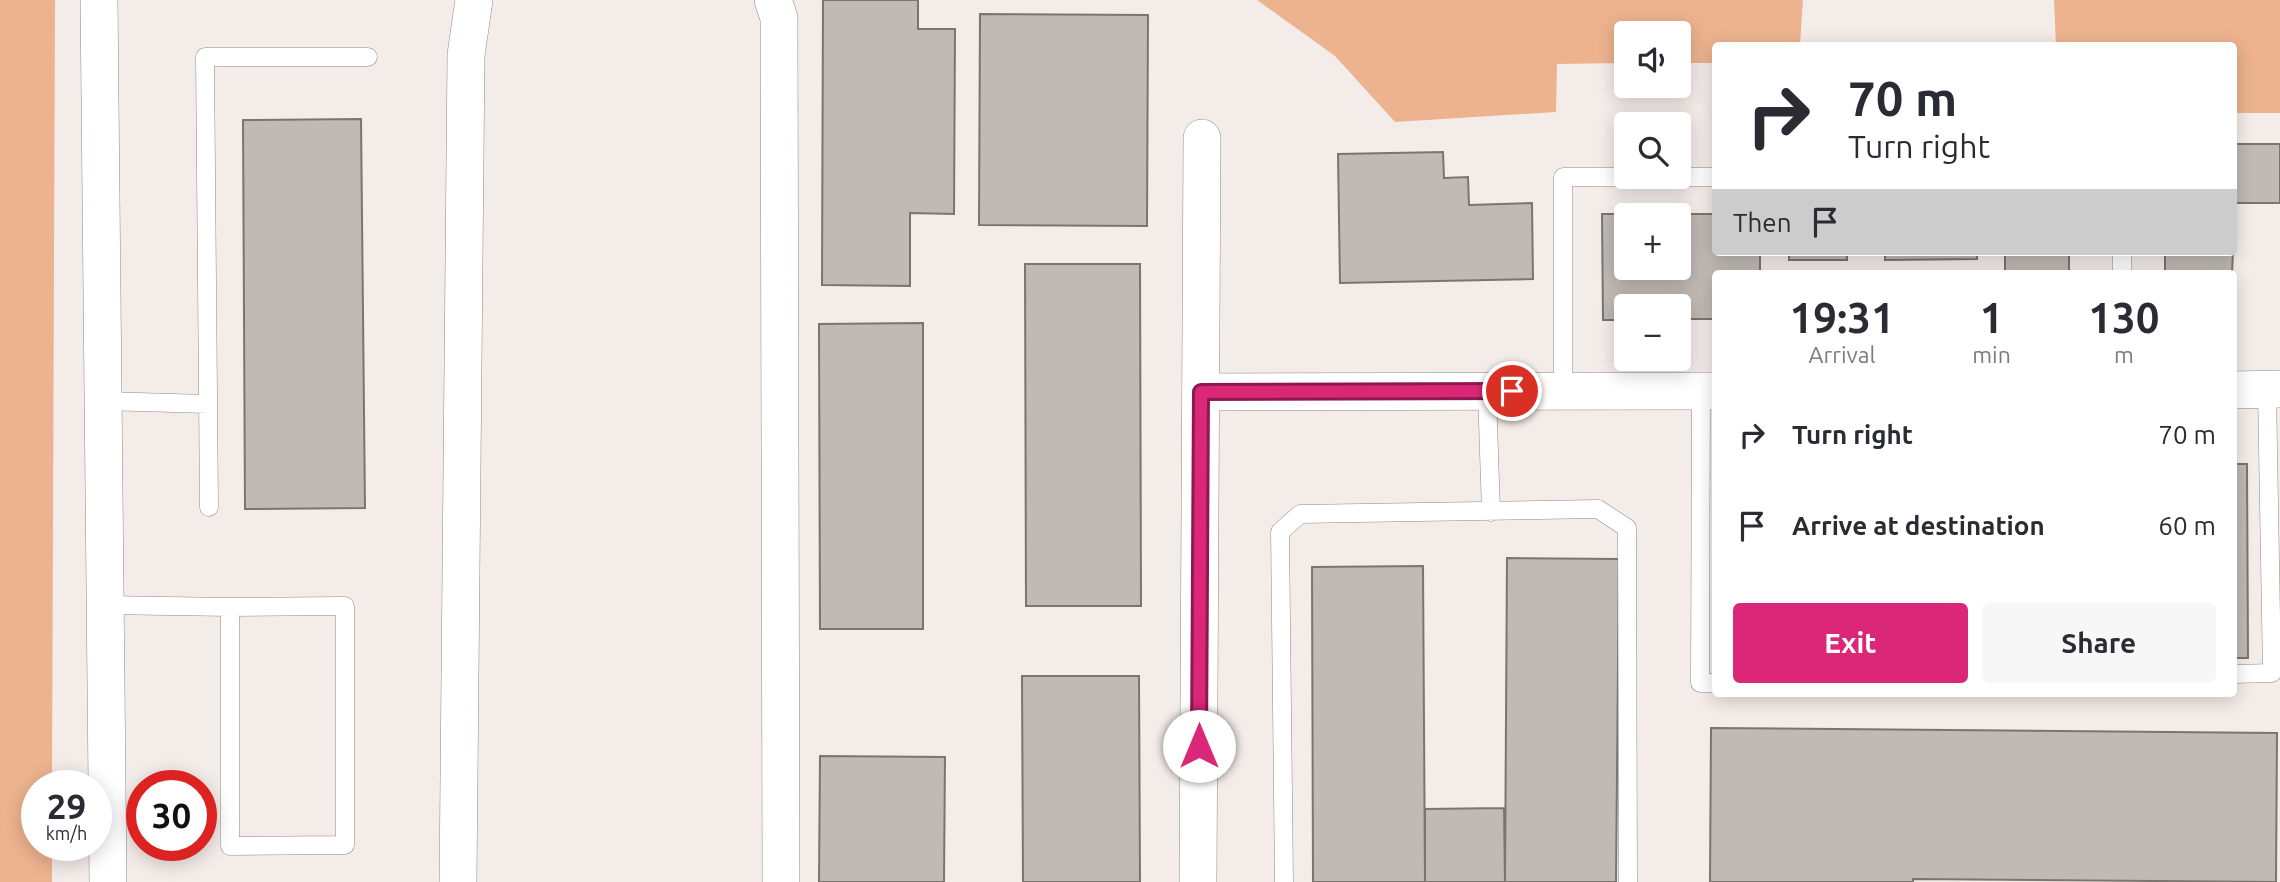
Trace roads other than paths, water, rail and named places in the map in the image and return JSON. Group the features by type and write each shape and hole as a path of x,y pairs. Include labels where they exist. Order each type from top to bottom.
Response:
{"street":[{"path":"99,0 108,882"},
{"path":"458,882 466,55 474,0"},
{"path":"772,0 779,18 781,882"},
{"path":"1198,882 1202,138"},
{"path":"1201,392 1708,391"}],"lane":[{"path":"209,507 205,57 368,57"},
{"path":"1563,391 1563,177 1614,177"},
{"path":"1691,177 1712,177"},
{"path":"2237,674 2272,673 2260,389"},
{"path":"1487,391 1491,512"},
{"path":"1708,391 1700,684 1712,683"},
{"path":"103,401 208,404"},
{"path":"1284,882 1280,532 1300,514 1598,509 1627,528 1628,882"},
{"path":"105,605 345,606 345,845 230,846 229,607"}]}
